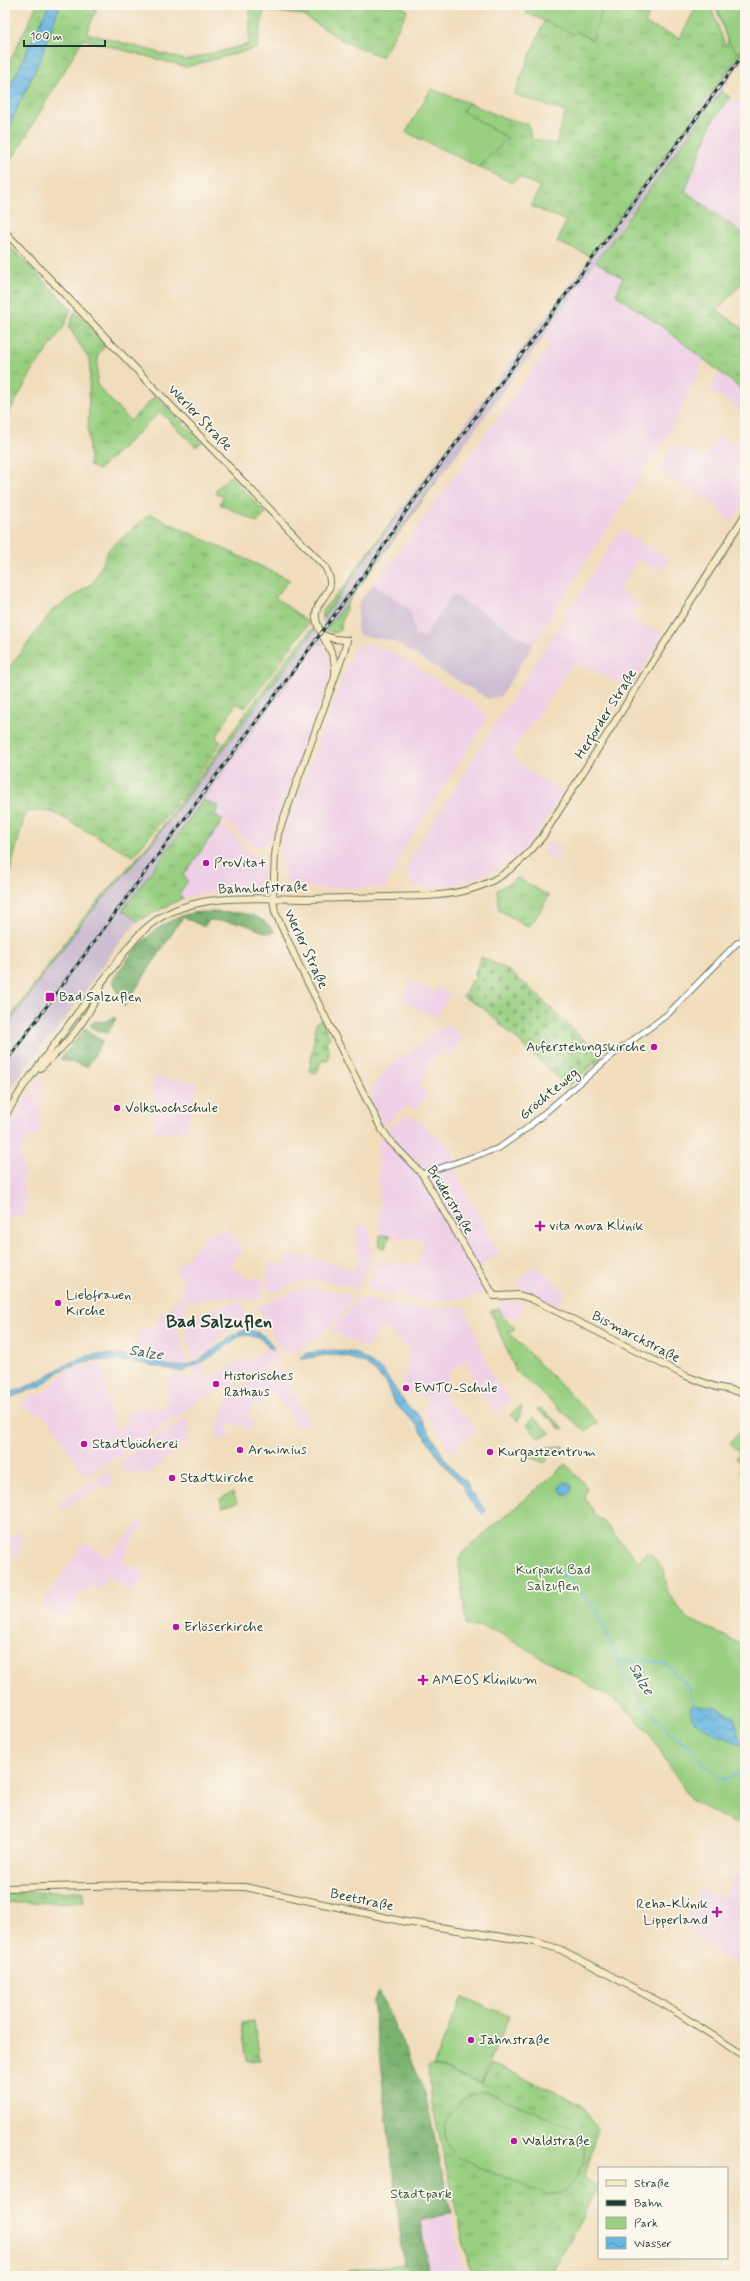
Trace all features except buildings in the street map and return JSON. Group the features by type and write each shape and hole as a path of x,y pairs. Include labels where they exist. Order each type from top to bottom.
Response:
{"main road":[{"name":"Werler Straße","path":"5,232 325,567 329,574 330,584 328,593 318,608 316,618 334,658 334,684"},
{"name":"Herforder Straße","path":"458,894 485,885 515,867 543,836 745,515"},
{"name":"Werler Straße","path":"324,635 334,639 347,640 334,684 278,834 272,899 279,922 296,961 368,1103"},
{"name":"Bahnhofstraße","path":"5,1116 23,1087 77,1028 96,999 102,984 127,946 140,932 156,920 172,912 186,907 218,901 458,894"},
{"name":"Brüderstraße","path":"368,1103 390,1142 422,1174 493,1294 496,1296 519,1295"},
{"name":"Bismarckstraße","path":"519,1295 532,1299 686,1376 716,1387 745,1394"},
{"name":"Beetstraße","path":"5,1888 134,1886 245,1887 406,1922 516,1939 550,1946 589,1964 695,2023 745,2056"}],"street":[{"name":"Gröchteweg","path":"422,1174 499,1148 526,1129 610,1057 668,1014 737,943 745,941"}],"shaded area":[{"path":"737,59 741,62 721,91 618,230 543,338 326,630 322,620 403,506"},
{"path":"730,97 745,107 745,235 685,191 712,122"},
{"path":"596,262 623,278 616,295 668,331 704,361 695,381 665,439 533,645 453,594 424,637 415,635 410,609 373,584 395,558 550,345 543,338"},
{"path":"719,373 745,392 745,414 710,390"},
{"path":"718,435 745,447 745,456 735,471 745,475 745,501 732,521 719,513 721,509 658,470 673,446 705,457"},
{"path":"621,529 668,559 661,572 638,559 619,590 639,603 630,620 665,633 631,688 574,662 511,754 520,764 540,779 564,792 530,843 519,854 496,869 472,880 442,887 411,887 411,880 407,874 407,868 412,854"},
{"path":"373,584 410,609 415,635 424,637 453,594 533,645 501,696 488,699 393,641 359,635 357,629 358,604"},
{"path":"315,629 323,644 316,646 123,910 138,921 121,940 52,1037 48,1037 5,1095 5,1028 81,924 151,844"},
{"path":"323,644 330,658 331,675 270,843 260,847 247,842 232,826 214,815 218,807 204,800 316,646"},
{"path":"358,645 378,647 397,655 481,708 486,715 485,723 402,852 395,872 390,879 388,878 387,888 317,888 299,886 289,883 282,871 280,854 283,835 353,650"},
{"path":"221,823 249,852 264,860 262,882 258,888 213,892 183,898 179,895 188,880 183,876"},
{"path":"550,842 558,847 561,863 543,853"},
{"path":"410,981 435,992 437,987 451,993 436,1018 402,1000"},
{"path":"446,1025 449,1025 464,1038 450,1055 440,1050 419,1085 428,1095 415,1110 408,1106 382,1126 371,1104 373,1086 389,1067"},
{"path":"42,1076 40,1133 24,1141 21,1152 26,1215 8,1219 8,1240 5,1240 5,1135 18,1109"},
{"path":"154,1076 197,1083 186,1133 154,1131"},
{"path":"408,1115 411,1115 453,1150 454,1168 500,1254 474,1269 487,1292 462,1299 428,1301 366,1290 375,1263 380,1261 415,1265 421,1257 423,1240 380,1235 378,1144 387,1128"},
{"path":"357,1224 370,1228 370,1261 358,1288 318,1280 298,1282 276,1292 267,1291 268,1264 285,1264 288,1254 308,1256 354,1270 360,1257 357,1252"},
{"path":"232,1229 228,1239 237,1239 242,1250 231,1265 243,1276 264,1279 262,1298 254,1300 227,1297 205,1298 195,1302 177,1295 184,1282 175,1270 211,1232"},
{"path":"534,1264 564,1291 557,1308 526,1292 517,1283"},
{"path":"309,1287 353,1295 338,1320 327,1330 297,1351 286,1353 273,1337 258,1307 299,1289"},
{"path":"176,1297 188,1304 180,1320 178,1331 187,1365 175,1366 130,1357 143,1327 152,1330 161,1312 168,1315"},
{"path":"358,1298 428,1309 465,1307 494,1380 511,1399 497,1412 480,1393 466,1361 451,1370 444,1402 453,1406 477,1430 451,1452 424,1411 428,1399 400,1389 407,1370 409,1349 390,1331 382,1327 366,1348 332,1331"},
{"path":"520,1301 521,1316 504,1318 501,1316 499,1305 503,1303"},
{"path":"237,1302 241,1304 248,1321 230,1329 218,1338 220,1340 215,1344 215,1349 193,1360 185,1326 189,1321 219,1306"},
{"path":"270,1348 274,1349 279,1361 199,1401 132,1448 86,1476 68,1451 56,1429 45,1416 20,1407 28,1398 45,1391 70,1369 96,1363 102,1365 114,1429 123,1427 129,1411 137,1408 164,1408 170,1374 188,1378 194,1377 193,1368 202,1363 206,1379 238,1362 244,1363 257,1357 256,1355"},
{"path":"281,1367 310,1424 296,1425 275,1392 251,1408 252,1411 246,1417 255,1424 251,1429 228,1422 227,1442 215,1437 225,1406 232,1391"},
{"path":"189,1416 188,1444 173,1448 172,1455 147,1475 137,1472 126,1473 118,1463"},
{"path":"110,1469 111,1485 105,1489 102,1485 63,1509 58,1504"},
{"path":"140,1521 145,1523 129,1546 121,1561 146,1573 133,1593 108,1576 97,1590 90,1586 85,1593 82,1592 63,1620 42,1604 84,1542 108,1557"},
{"path":"18,1531 22,1540 20,1556 15,1559 12,1548 6,1539"},
{"name":"Reha-Klinik Lipperland","path":"745,1860 745,1972 683,1925 699,1889 723,1899"},
{"path":"451,2213 464,2271 429,2276 420,2221"}],"green space":[{"path":"37,5 49,5 5,97 5,71"},
{"path":"60,5 98,5 87,33 186,60 249,44 250,12 253,5 398,5 408,10 382,57 347,43 302,15 264,10 257,48 186,67 83,39 13,158 5,155 5,135 41,57"},
{"path":"529,5 604,5 592,40 576,31 574,34 526,13"},
{"path":"573,5 652,5 645,24 680,38 697,5 710,5 725,45 728,42 715,5 745,5 745,47 591,256 557,242 566,221 531,206 540,187 519,177 512,183 479,167 485,162 462,111 469,103 501,117 528,124 532,139 556,144 565,112 514,94 544,22 576,20"},
{"path":"717,5 745,5 745,45 739,53 730,44 727,38"},
{"path":"431,89 469,103 462,111 508,138 479,167 406,132"},
{"path":"721,91 730,97 712,122 685,191 745,235 745,283 743,281 718,310 745,330 745,392 668,331 616,295 623,278 596,262"},
{"path":"5,241 71,309 63,328 33,370 5,420"},
{"path":"75,311 107,344 98,354 97,385 130,421 155,396 202,442 196,447 160,412 99,470 90,466 88,430 90,361 69,327"},
{"path":"230,476 266,514 257,522 220,504 223,496 216,494 216,489"},
{"path":"438,479 347,604 340,630 335,633 326,630"},
{"path":"150,514 290,580 275,597 308,622 308,625 245,708 236,703 216,738 221,742 180,800 176,798 175,801 177,803 133,856 52,812 26,811 5,890 5,673 52,611 93,583 109,549"},
{"path":"397,515 322,620 322,612 326,606 349,581 357,567"},
{"path":"314,627 315,629 151,844 81,924 5,1028 5,1025 79,923 150,843 284,662"},
{"path":"204,800 219,807 214,815 223,820 183,876 188,880 179,895 183,898 138,921 123,910"},
{"path":"518,878 549,896 533,922 527,926 499,910 497,890"},
{"path":"191,913 238,913 253,916 268,924 275,932 267,933 241,923 209,920 204,927 183,917 124,1007 113,980 136,949 154,931 176,918"},
{"path":"481,957 506,969 530,988 602,1057 568,1087 483,1008 463,997 471,981 474,981 476,977 474,975"},
{"path":"114,1017 116,1019 107,1034 102,1031 101,1033 90,1026 93,1022 107,1021"},
{"path":"321,1019 330,1038 326,1041 329,1050 328,1061 321,1061 317,1074 310,1071 310,1067 316,1023"},
{"path":"85,1028 103,1041 87,1067 60,1059"},
{"path":"380,1235 390,1236 385,1248 379,1247"},
{"path":"499,1308 502,1316 515,1328 512,1331 507,1331 598,1422 586,1432 516,1371 490,1311"},
{"path":"521,1406 522,1407 518,1421 510,1415"},
{"path":"539,1407 564,1428 560,1429 549,1417 548,1418 537,1410"},
{"path":"533,1417 551,1433 539,1438 527,1426"},
{"path":"745,1420 745,1477 739,1471 743,1467 736,1457 740,1453 730,1443 741,1431"},
{"path":"564,1446 553,1456 547,1447"},
{"path":"542,1448 548,1460 545,1463 529,1457 529,1449"},
{"name":"Kurpark Bad Salzuflen","path":"566,1464 587,1487 584,1498 592,1508 594,1515 602,1520 638,1561 649,1551 664,1570 668,1593 687,1618 745,1646 745,1798 742,1812 735,1824 691,1800 649,1733 620,1703 498,1632 477,1626 466,1626 459,1563 463,1552"},
{"path":"233,1492 237,1503 222,1507 220,1499"},
{"path":"83,1891 84,1902 5,1903 5,1893"},
{"name":"Stadtpark","path":"379,1991 425,2093 451,2213 420,2221 429,2275 464,2271 465,2276 416,2276 404,2264 373,2002"},
{"name":"Jahnstraße","path":"462,1997 509,2016 481,2083 433,2065"},
{"path":"254,2021 260,2060 247,2061 241,2023"},
{"path":"491,2064 582,2104 597,2130 583,2178 598,2186 598,2189 550,2276 471,2276 432,2104 428,2066 431,2065 481,2084"},
{"name":"Waldstraße","path":"486,2092 575,2128 584,2144 584,2161 576,2179 563,2193 549,2195 459,2159 450,2150 445,2139 448,2120 460,2103 465,2099 472,2095"},
{"path":"404,2264 416,2276 348,2276 348,2270"},
{"path":"231,2270 232,2276 206,2276 206,2274"}],"water":[{"path":"49,5 60,5 41,57 5,135 5,97"},
{"path":"244,1330 254,1331 262,1335 274,1349 272,1351 260,1338 247,1335 240,1336 216,1354 183,1372 129,1361 94,1360 62,1370 41,1386 12,1397 12,1392 32,1384 78,1359 88,1356 102,1354 117,1355 146,1359 169,1365 184,1366 208,1355 229,1338"},
{"path":"334,1350 356,1353 383,1371 407,1406 418,1414 446,1460 458,1476 466,1481 472,1494 486,1510 483,1514 469,1500 463,1486 445,1466 417,1425 394,1403 386,1383 374,1370 364,1363 344,1356 327,1355 300,1358 308,1353"},
{"path":"564,1482 568,1482 572,1488 568,1494 564,1494 560,1490 560,1486"},
{"path":"692,1704 701,1707 715,1707 734,1716 739,1737 744,1744 732,1741 702,1727 691,1716"}],"waterway":[{"name":"Salze","path":"5,1395 13,1394"},
{"name":"Salze","path":"541,1564 570,1580 598,1613 619,1662 641,1702 677,1739 694,1750 702,1765 713,1771 719,1778 724,1779 734,1775 745,1776"},
{"path":"619,1662 642,1660 666,1664 689,1688 693,1706"}],"railway":[{"path":"5,1063 374,561 406,511 745,52"}],"place":[{"name":"ProVita+","path":"206,863"},
{"name":"Bad Salzuflen","path":"50,997"},
{"name":"Auferstehungskirche","path":"654,1047"},
{"name":"Volkshochschule","path":"117,1108"},
{"name":"vita nova Klinik","path":"540,1226"},
{"name":"Liebfrauen Kirche","path":"58,1303"},
{"name":"Historisches Rathaus","path":"216,1384"},
{"name":"EWTO-Schule","path":"406,1388"},
{"name":"Stadtbücherei","path":"84,1444"},
{"name":"Arminius","path":"240,1450"},
{"name":"Kurgastzentrum","path":"490,1452"},
{"name":"Stadtkirche","path":"172,1478"},
{"name":"Erlöserkirche","path":"176,1627"},
{"name":"AMEOS Klinikum","path":"423,1680"},
{"name":"Reha-Klinik Lipperland","path":"717,1912"},
{"name":"Jahnstraße","path":"471,2040"},
{"name":"Waldstraße","path":"514,2141"}],"district":[{"name":"Bad Salzuflen","path":"219,1322"}]}
